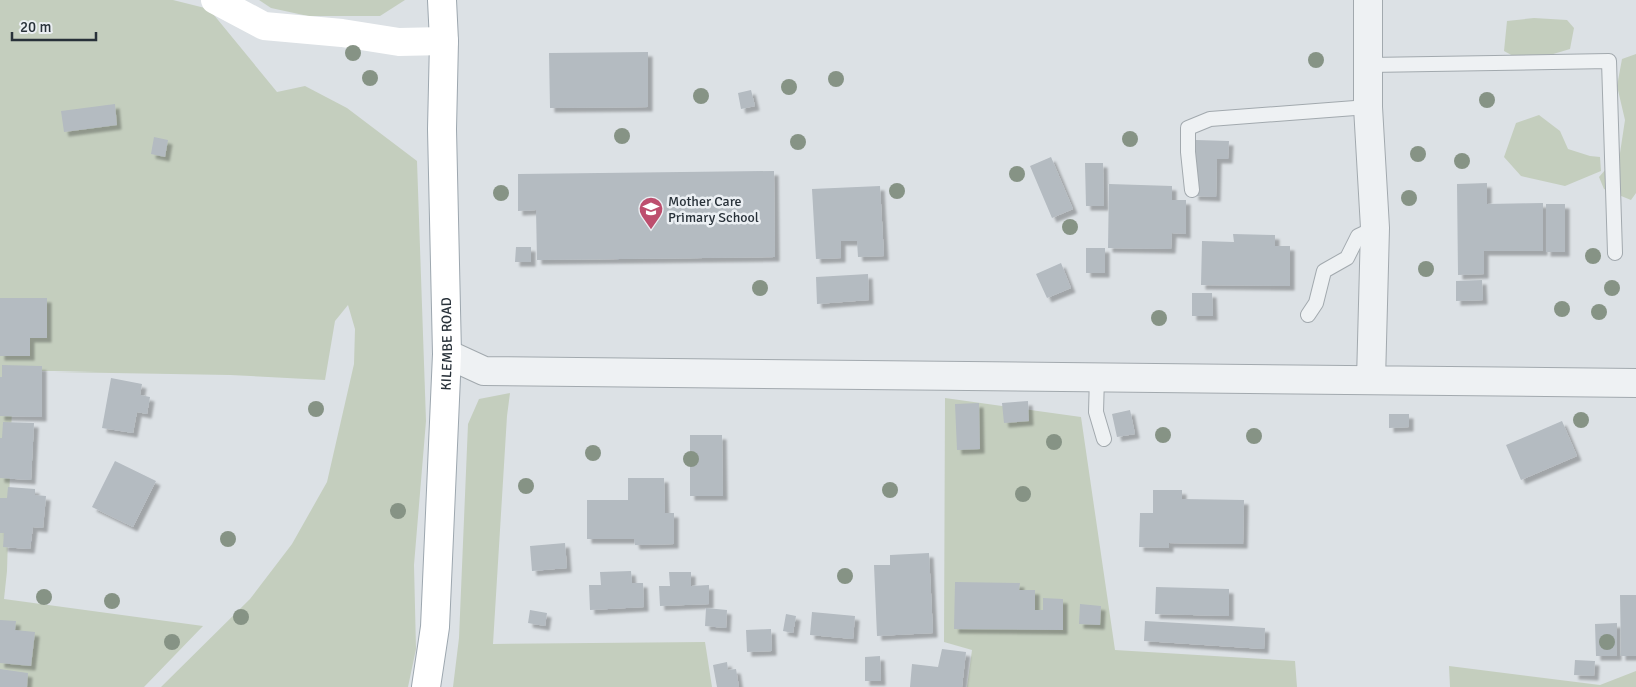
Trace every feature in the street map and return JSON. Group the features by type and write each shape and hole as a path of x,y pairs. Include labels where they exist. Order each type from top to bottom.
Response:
{"main road":[{"path":"215,0 264,26 342,32 399,42 444,41"},
{"name":"KILEMBE ROAD","path":"426,687 435,627 447,354 442,129 444,41 442,0"}],"street":[{"path":"1368,0 1368,107 1375,228 1371,380"},
{"path":"447,354 484,371 1636,383"}],"lane":[{"path":"1369,65 1609,60 1615,253"},
{"path":"1192,190 1188,152 1188,128 1210,119 1368,107"},
{"path":"1308,315 1316,304 1324,271 1347,258 1358,236 1375,228"},
{"path":"1097,377 1096,412 1104,439"}],"green space":[{"path":"0,0 173,0 209,9 277,92 305,86 347,108 417,161 426,421 414,565 416,649 408,687 161,687 250,599 292,544 327,482 354,364 355,329 348,305 335,321 325,380 230,375 54,372 96,371 13,371 7,571 4,599 203,626 144,687 0,687"},
{"path":"259,0 405,0 380,16 308,16 271,8"},
{"path":"1534,18 1567,20 1574,28 1570,49 1550,55 1515,57 1504,51 1507,21"},
{"path":"1636,54 1636,193 1631,200 1604,189 1599,177 1620,153 1625,120 1617,86 1622,59"},
{"path":"1539,115 1560,131 1568,149 1600,157 1601,171 1565,186 1521,176 1504,157 1516,123"},
{"path":"510,393 493,644 705,642 712,687 453,687 459,638 468,424 479,399"},
{"path":"945,398 1081,417 1115,650 1295,661 1297,687 967,687 972,650 944,642"},
{"path":"1449,666 1600,685 1636,671 1636,687 1450,687"}],"building":[{"path":"648,52 648,107 550,108 549,53"},
{"path":"751,90 755,106 741,109 738,93"},
{"path":"115,104 117,125 64,132 61,111"},
{"path":"154,137 168,140 165,157 151,154"},
{"path":"1196,140 1229,141 1228,159 1217,159 1216,197 1194,196"},
{"path":"1051,157 1073,209 1052,218 1030,166"},
{"path":"1085,163 1103,163 1104,206 1086,206"},
{"path":"774,171 775,257 537,260 536,210 518,211 518,174"},
{"path":"1487,183 1487,204 1543,203 1543,251 1484,251 1484,274 1458,275 1457,184"},
{"path":"1109,184 1172,186 1172,200 1186,200 1186,234 1172,233 1171,249 1108,248"},
{"path":"880,186 884,256 858,257 857,241 841,241 841,258 816,259 812,189"},
{"path":"1546,204 1565,204 1565,252 1546,252"},
{"path":"1233,234 1275,235 1275,246 1290,246 1290,286 1201,285 1202,241 1234,242"},
{"path":"516,247 531,247 531,262 515,262"},
{"path":"1086,248 1105,248 1105,273 1086,273"},
{"path":"1061,263 1071,288 1047,298 1036,274"},
{"path":"868,274 869,300 817,304 816,277"},
{"path":"1482,280 1483,300 1456,301 1456,281"},
{"path":"1192,293 1212,293 1213,316 1192,316"},
{"path":"0,298 47,298 47,338 30,338 30,356 0,356"},
{"path":"2,365 42,366 42,417 0,416 0,377 2,377"},
{"path":"111,378 142,384 140,395 150,397 147,414 137,412 133,433 102,428"},
{"path":"1028,401 1029,421 1004,423 1002,403"},
{"path":"979,403 980,449 957,450 955,404"},
{"path":"1130,410 1135,434 1117,437 1112,414"},
{"path":"1389,414 1409,414 1409,427 1389,428"},
{"path":"1562,421 1577,456 1521,480 1506,445"},
{"path":"3,422 34,423 31,480 0,478 0,438 2,438"},
{"path":"690,435 722,435 723,496 690,496"},
{"path":"115,461 156,481 133,527 92,507"},
{"path":"628,478 664,478 665,513 674,513 674,544 635,545 634,539 587,539 587,500 628,500"},
{"path":"8,487 35,489 35,495 46,496 43,528 33,527 30,549 3,547 4,533 0,533 0,498 7,498"},
{"path":"1153,490 1182,490 1182,499 1244,500 1243,544 1169,543 1169,548 1139,547 1140,513 1153,513"},
{"path":"565,543 567,568 532,571 530,546"},
{"path":"929,553 933,633 877,636 874,565 890,565 890,555"},
{"path":"631,571 632,583 643,583 644,607 590,610 589,585 601,585 600,572"},
{"path":"669,572 691,572 691,586 709,585 709,604 660,606 659,586 670,586"},
{"path":"955,582 1020,583 1019,590 1035,590 1035,610 1043,610 1043,598 1063,599 1063,630 954,629"},
{"path":"1156,587 1229,589 1229,616 1155,614"},
{"path":"1620,595 1636,595 1636,656 1621,656"},
{"path":"1080,604 1101,606 1100,625 1079,624"},
{"path":"706,608 727,610 726,628 705,626"},
{"path":"530,610 547,613 545,626 528,623"},
{"path":"812,612 855,616 853,639 810,635"},
{"path":"786,614 796,616 793,633 783,631"},
{"path":"0,620 16,621 15,630 35,632 31,666 0,663"},
{"path":"1145,621 1265,628 1264,649 1144,641"},
{"path":"1617,623 1617,656 1596,656 1595,624"},
{"path":"771,629 772,651 747,652 746,630"},
{"path":"942,649 966,652 962,687 910,687 912,664 938,667"},
{"path":"880,656 881,681 865,681 865,657"},
{"path":"1575,660 1595,661 1594,676 1574,675"},
{"path":"727,662 728,670 736,669 739,687 717,687 713,665"},
{"path":"0,669 28,673 27,687 0,687"}],"place":[{"name":"Mother Care Primary School","path":"651,230"}]}
